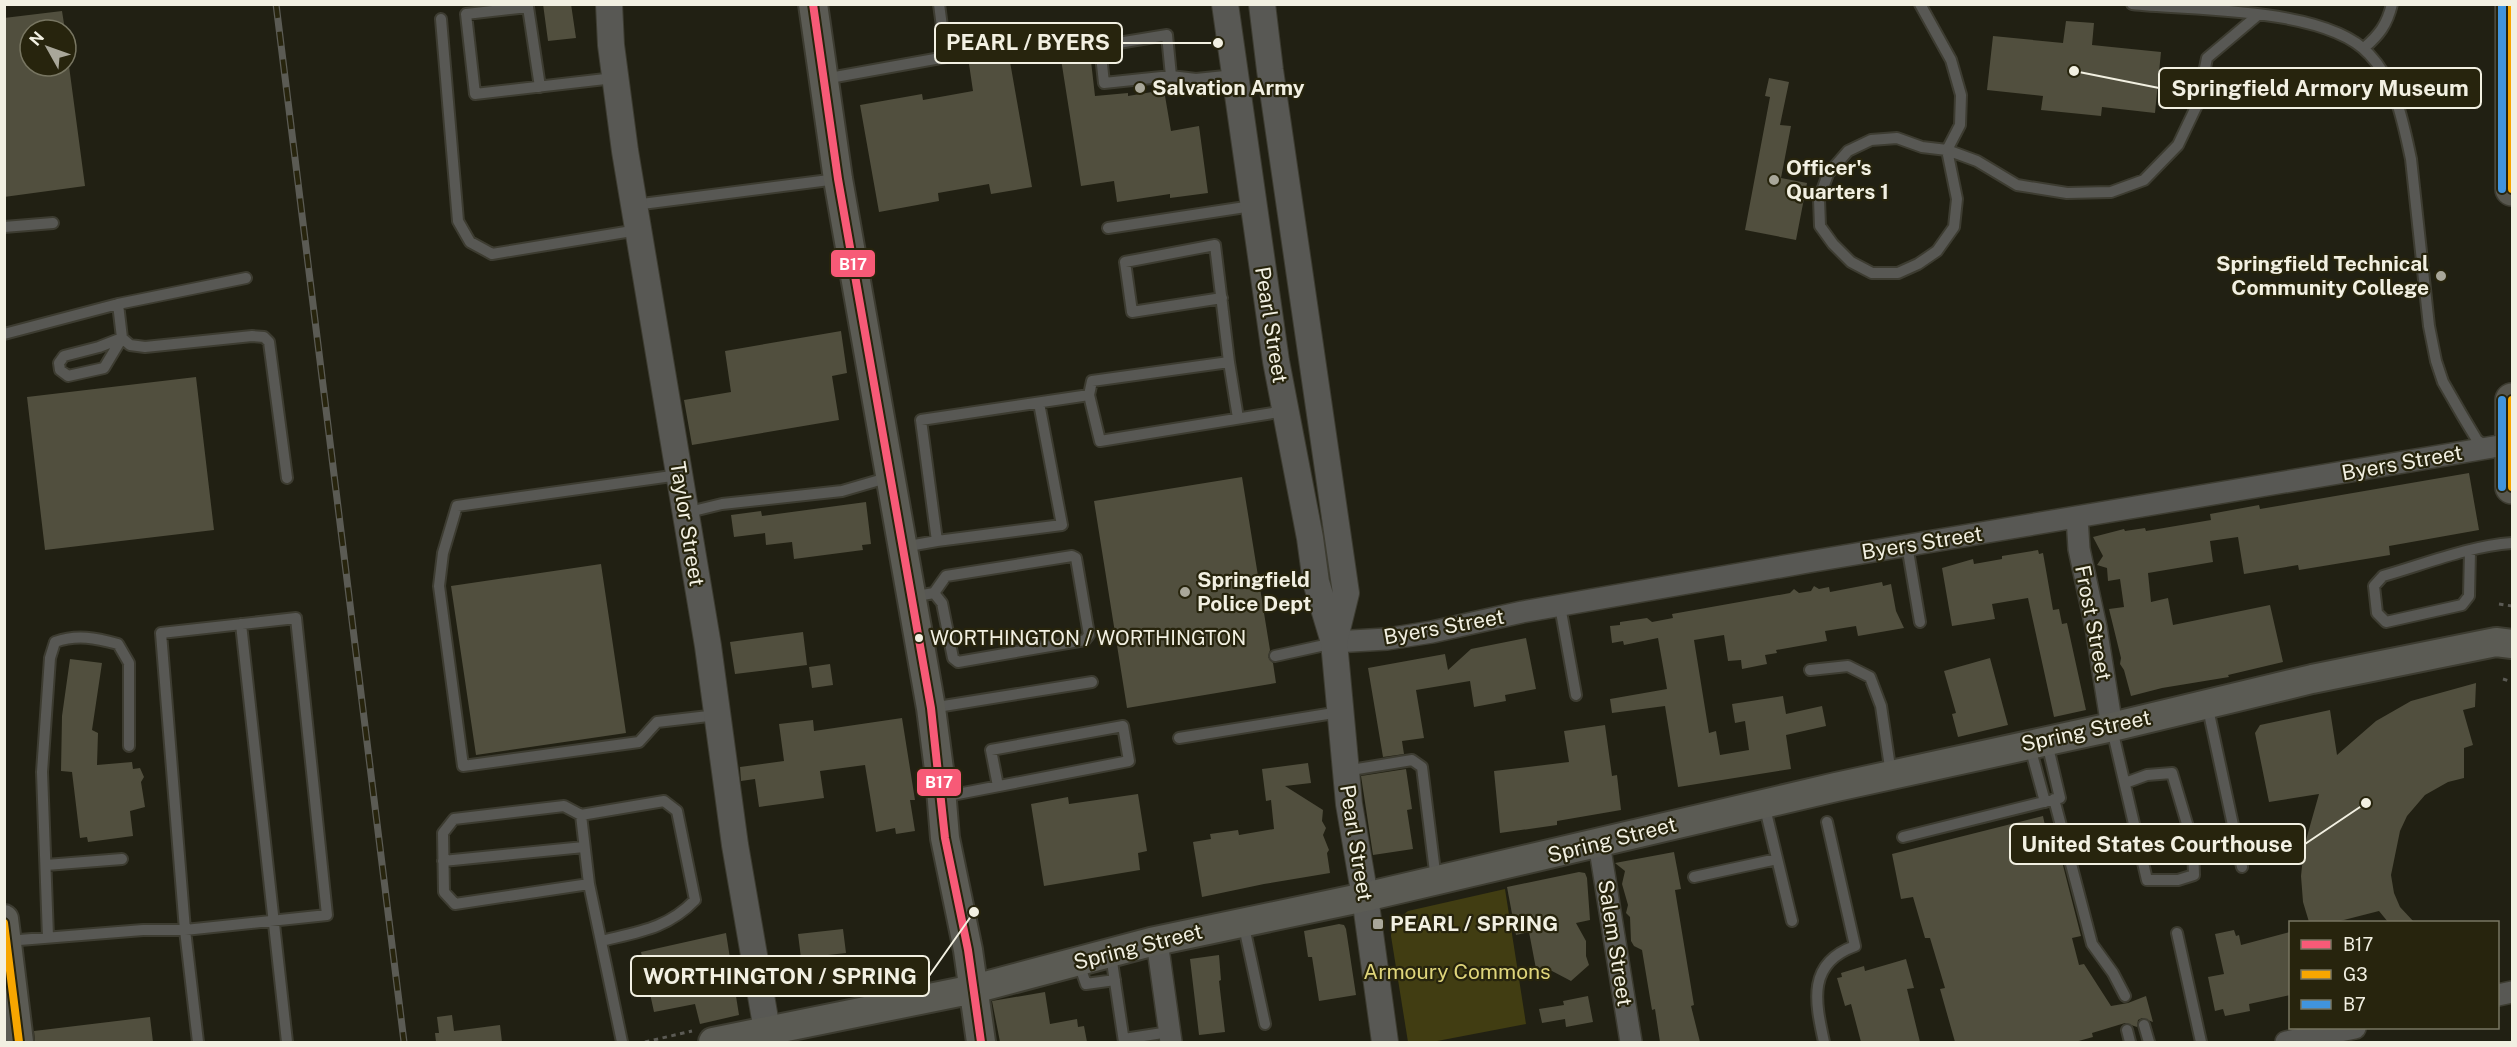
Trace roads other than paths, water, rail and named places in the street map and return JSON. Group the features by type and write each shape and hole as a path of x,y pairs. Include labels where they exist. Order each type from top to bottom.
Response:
{"main road":[{"path":"813,4 837,179 890,477 903,547 922,595 945,838 974,989 981,1042"},
{"path":"2512,4 2512,189"},
{"path":"2512,400 2499,446 2512,487"},
{"name":"Spring Street","path":"712,1042 768,1037 974,989 1157,941 1436,881 1891,774 2112,727 2207,704 2452,650 2496,642 2512,644"},
{"path":"6,930 19,1042"}],"street":[{"name":"Taylor Street","path":"609,4 615,78 636,218 717,715 735,846 768,1037"},
{"name":"Pearl Street","path":"1225,4 1252,206 1285,411 1310,538 1316,582 1334,642 1345,771 1385,1042"},
{"name":"Pearl Street","path":"1262,4 1346,593 1334,642"},
{"path":"1235,75 1270,70"},
{"path":"1285,411 1319,405"},
{"name":"Byers Street","path":"1334,642 1387,639 1432,632 1560,606 1907,545 2499,446"},
{"name":"Frost Street","path":"2077,517 2079,549 2096,627 2112,727"},
{"name":"Salem Street","path":"1599,843 1631,1042"},
{"path":"1157,941 1170,1037"},
{"path":"2286,1042 2350,1029"}],"lane":[{"path":"823,79 946,57 939,4"},
{"path":"1920,4 1951,60 1961,94 1960,125 1947,150 1957,199 1954,227 1937,251 1898,273 1872,273 1851,262 1833,244 1820,226 1820,199 1828,174 1848,151 1871,140 1897,138 1922,147 1947,150 1977,161 2018,185 2067,193 2111,192 2144,180 2178,146 2198,103 2207,58 2258,15"},
{"path":"2132,4 2258,15 2327,28 2345,35 2364,48 2387,78 2406,134 2411,159 2429,326 2439,372 2477,440 2499,446"},
{"path":"2364,48 2379,34 2388,20 2391,4"},
{"path":"540,87 528,7 466,14 475,94 540,87 615,78"},
{"path":"441,19 458,221 470,242 492,254 636,218 706,197 837,179"},
{"path":"1171,76 1167,35 1100,46 1104,83 1171,76 1196,79 1235,75"},
{"path":"1108,228 1252,206"},
{"path":"4,227 53,223"},
{"path":"1222,298 1132,312 1125,262 1215,245 1238,418"},
{"path":"4,334 118,304 246,278"},
{"path":"118,304 122,338 104,368 68,376 60,370 59,363 64,356 122,338"},
{"path":"122,338 130,345 145,347 252,336 264,337 269,342 287,478"},
{"path":"1229,362 1092,381 1089,395 1100,441 1285,411"},
{"path":"937,541 921,420 1089,395"},
{"path":"903,547 1062,525 1039,403"},
{"path":"679,475 457,506 443,553 439,586 463,766 639,742 657,722 717,715"},
{"path":"684,513 723,504 842,491 890,477"},
{"path":"2469,551 2469,596 2462,605 2386,622 2377,613 2374,586 2383,576 2469,551 2495,544 2512,543"},
{"path":"1907,545 1920,622"},
{"path":"1072,556 1076,558 1089,635 1085,640 958,662 953,658 942,603 922,595 946,576 1072,556"},
{"path":"1560,606 1576,695"},
{"path":"6,930 48,937 143,930 185,930 327,915 296,618 161,633 185,930 198,1042"},
{"path":"241,624 286,1042"},
{"path":"48,937 42,772 50,658 55,642 70,637 96,638 118,644 129,663 129,746"},
{"path":"1275,656 1334,642"},
{"path":"1810,670 1848,666 1870,677 1881,706 1891,774"},
{"path":"931,708 1092,682"},
{"path":"2207,704 2242,867"},
{"path":"1179,738 1340,712"},
{"path":"942,797 1129,761 1123,726 992,750 998,786"},
{"path":"2112,727 2146,880 2178,880 2194,875 2193,844 2172,773 2147,775 2125,783"},
{"path":"2038,742 2092,944 2114,973 2127,999"},
{"path":"2038,742 2053,800"},
{"path":"1345,771 1412,760 1422,767 1436,881"},
{"path":"1903,837 2053,800"},
{"path":"589,884 455,904 444,892 443,833 454,819 564,806 581,815 664,801 677,811 695,900 680,915 660,926 601,941"},
{"path":"1764,804 1792,921"},
{"path":"581,815 589,884 622,1042"},
{"path":"1824,1042 1817,1014 1820,978 1827,964 1837,953 1856,946 1827,822"},
{"path":"443,861 584,848"},
{"path":"46,865 122,858"},
{"path":"1694,877 1777,859"},
{"path":"1243,922 1264,1024"},
{"path":"2177,933 2201,1042"},
{"path":"1110,952 1124,1041 1170,1037"},
{"path":"1078,961 1086,984 1115,980"},
{"path":"2144,1025 2149,1042"},
{"path":"2127,1030 2130,1042"}],"railway":[{"path":"276,4 404,1042"}],"place":[{"name":"PEARL / BYERS","path":"1218,43"},
{"name":"Springfield Armory Museum","path":"2074,71"},
{"name":"Salvation Army","path":"1140,88"},
{"name":"Officer's Quarters 1","path":"1774,180"},
{"name":"Springfield Technical Community College","path":"2441,276"},
{"name":"Springfield Police Dept","path":"1185,592"},
{"name":"WORTHINGTON / WORTHINGTON","path":"919,638"},
{"name":"United States Courthouse","path":"2366,803"},
{"name":"WORTHINGTON / SPRING","path":"974,912"},
{"name":"PEARL / SPRING","path":"1378,924"}],"park label":[{"name":"Armoury Commons","path":"1457,972"}]}
